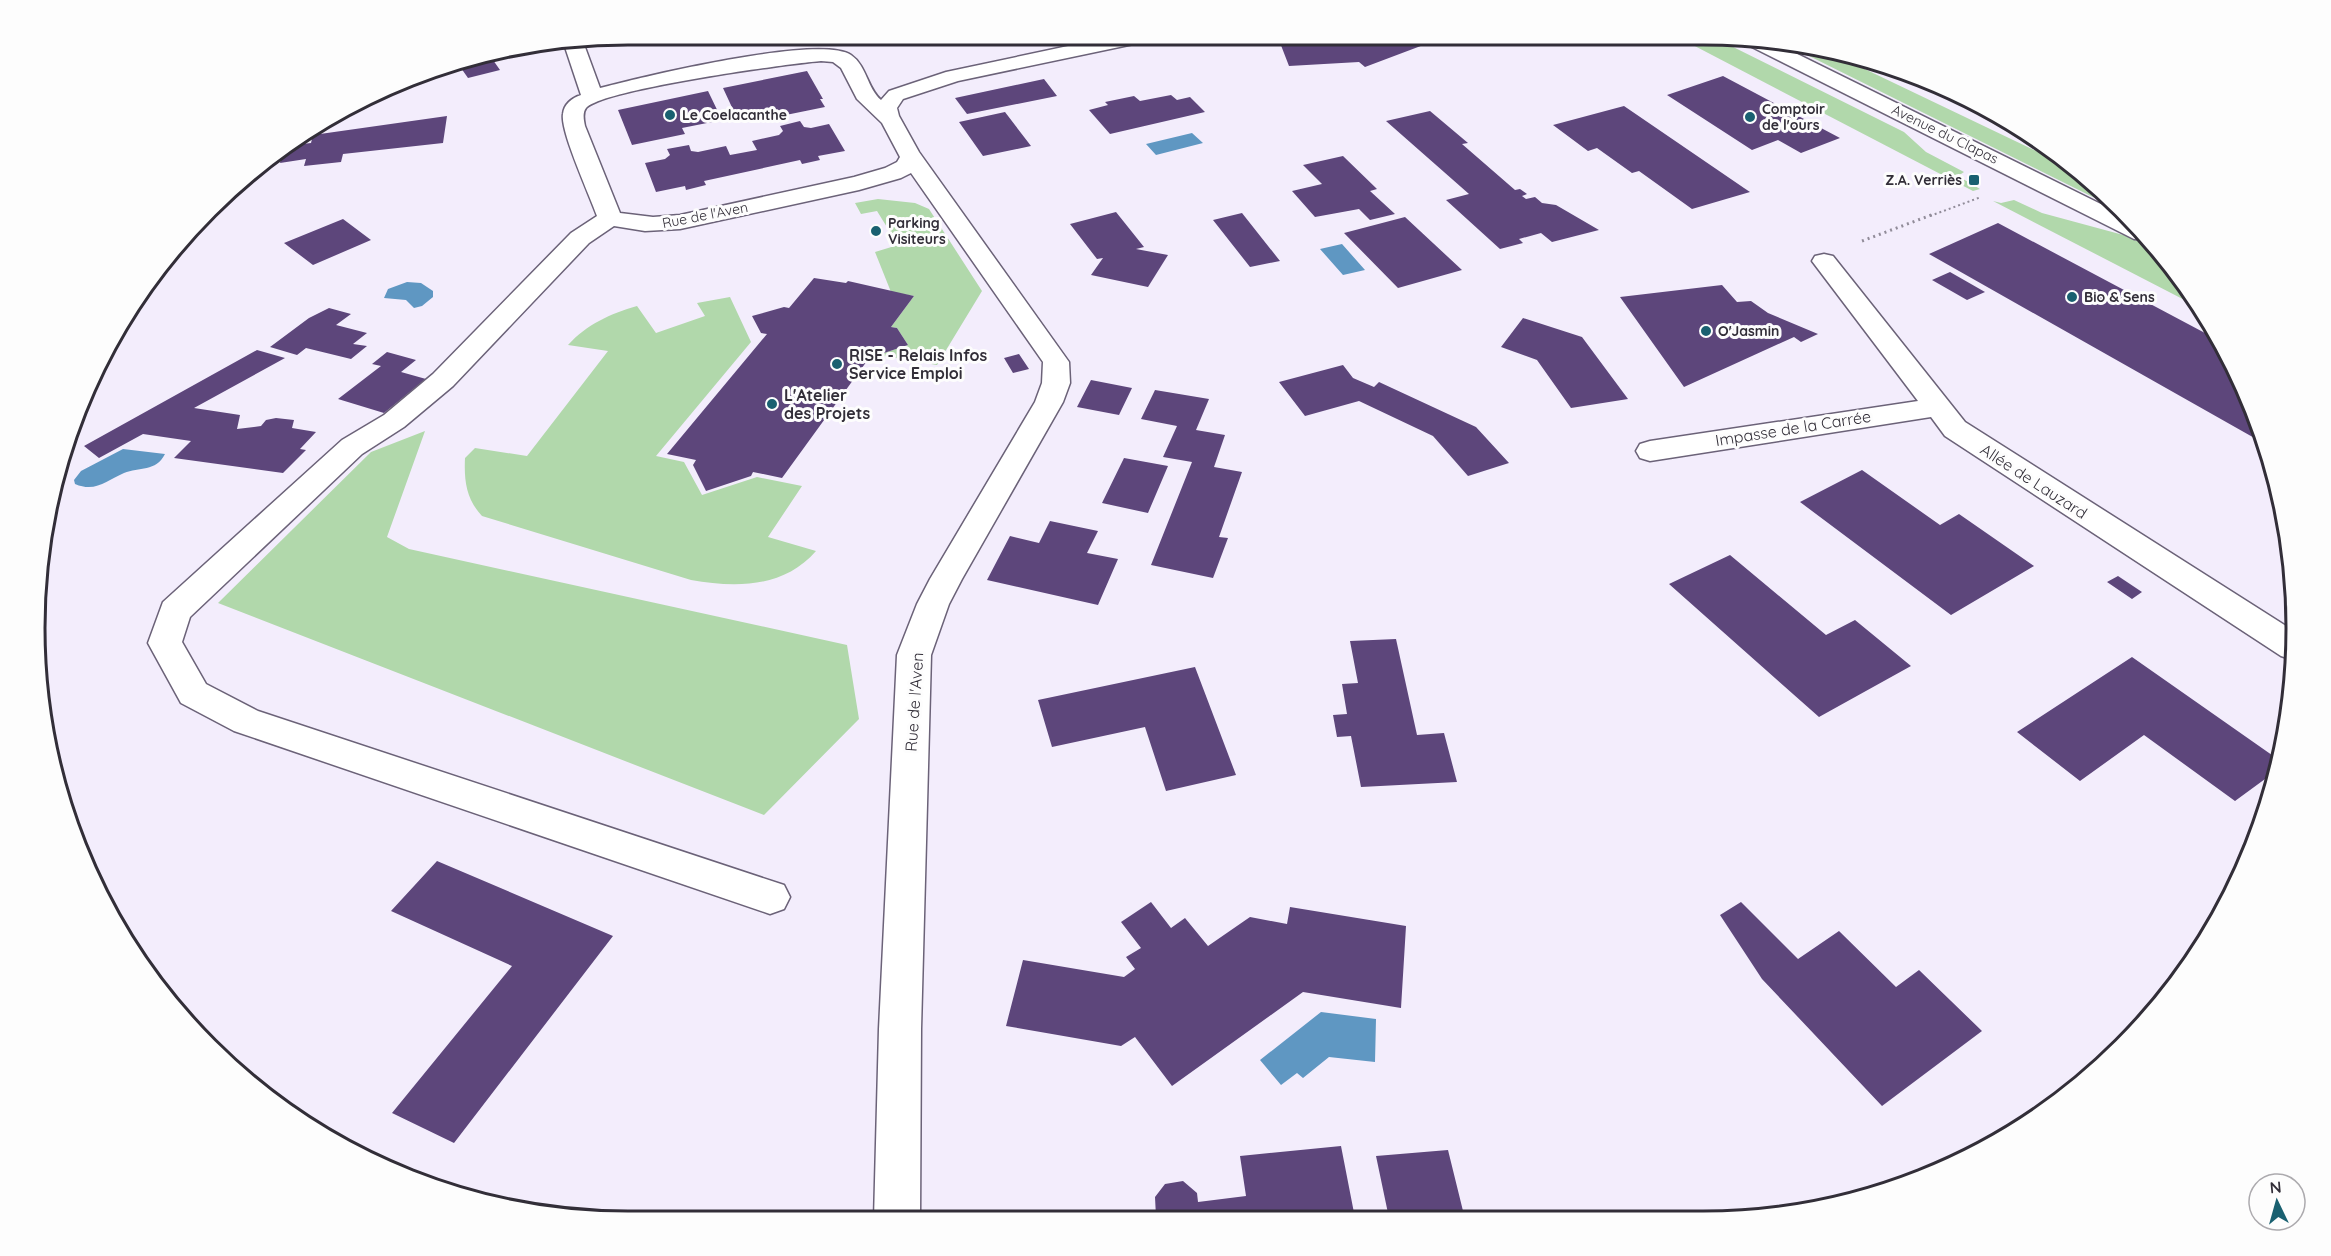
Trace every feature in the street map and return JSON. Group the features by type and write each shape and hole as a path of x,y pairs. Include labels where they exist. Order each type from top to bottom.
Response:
{"street":[{"path":"888,117 886,108 896,95 953,76 1100,45"},
{"path":"576,48 592,96"},
{"name":"Avenue du Clapas","path":"1772,49 2122,224"},
{"path":"770,897 246,722 193,693 182,669 165,643 175,611 352,447 394,421 443,380 580,238 610,218 577,136 572,115 575,107 592,96 623,88 807,54 838,56 854,68 886,77 953,76"},
{"name":"Rue de l'Aven","path":"854,68 869,101 888,117 911,157 1056,362 1056,383 1032,435 946,579 933,604 914,655 900,1029 897,1211"},
{"name":"Rue de l'Aven","path":"610,218 646,224 680,222 871,180 906,166 911,157"},
{"name":"Allée de Lauzard","path":"1824,261 1955,429 2286,642"},
{"name":"Impasse de la Carrée","path":"1650,451 1936,407"}],"path":[{"path":"1824,261 1852,245 1991,193"}],"green space":[{"path":"1693,45 1731,46 1904,132 1926,152 1964,172 1958,176 1980,189 1973,191"},
{"path":"1806,54 1860,67 2043,154 2097,199"},
{"path":"878,199 915,203 929,209 982,291 937,365 878,355 908,345 897,328 891,327 914,296 891,292 875,252 898,245 877,211 861,214 855,203"},
{"path":"2014,200 2042,213 2127,236 2140,242 2186,301 1993,201 2001,203"},
{"path":"730,297 751,342 656,456 684,462 702,495 757,477 802,486 768,537 816,551 803,563 774,579 742,584 708,583 691,580 482,516 469,496 465,458 475,448 527,456 608,351 568,345 575,338 600,321 637,306 656,333 705,316 697,303"},
{"path":"425,431 387,537 409,549 847,645 859,719 764,815 218,603 371,452"}],"water":[{"path":"1192,133 1203,143 1156,155 1146,144"},
{"path":"1342,244 1365,270 1343,275 1320,249"},
{"path":"407,282 421,283 433,291 433,297 422,306 414,308 406,300 384,298 388,289"},
{"path":"123,449 165,454 157,464 124,473 95,486 75,484 74,480 81,471"},
{"path":"1321,1012 1376,1019 1375,1062 1329,1057 1303,1078 1297,1073 1281,1085 1260,1060"}],"building":[{"path":"1281,45 1423,45 1365,67 1359,62 1289,66"},
{"path":"494,61 500,70 468,78 462,70 477,65"},
{"path":"807,71 825,107 776,117 771,109 736,116 723,88"},
{"name":"Comptoir de l'ours","path":"1723,76 1840,138 1801,153 1778,140 1752,150 1667,95"},
{"path":"1044,79 1057,96 967,114 955,98"},
{"name":"Le Coelacanthe","path":"708,91 722,120 682,128 685,134 632,145 618,110"},
{"path":"1171,95 1177,100 1190,97 1205,112 1110,134 1089,110 1108,105 1105,102 1134,96 1140,101"},
{"path":"1624,106 1750,192 1692,209 1639,171 1632,173 1597,148 1588,151 1553,125"},
{"path":"1430,111 1468,143 1462,144 1515,190 1520,189 1527,194 1522,196 1526,199 1535,197 1542,203 1556,205 1599,230 1552,242 1541,233 1519,239 1523,243 1500,249 1446,200 1469,194 1386,121"},
{"path":"1005,112 1031,146 983,156 959,122"},
{"path":"447,116 443,143 343,154 341,162 304,166 306,159 280,163 281,159 303,144 311,143 312,138 318,134"},
{"path":"800,121 804,127 811,128 829,124 845,151 818,156 820,160 802,164 800,160 704,181 706,185 686,190 685,186 656,192 645,163 665,159 670,155 667,149 689,145 691,151 698,152 726,146 730,155 757,150 752,141 779,135 783,131 780,126"},
{"path":"1343,156 1377,189 1370,191 1395,214 1370,220 1359,209 1315,217 1292,191 1322,184 1303,165"},
{"path":"1116,212 1144,247 1136,249 1168,255 1148,287 1091,275 1103,258 1097,259 1070,224"},
{"path":"1242,213 1280,261 1250,267 1213,220"},
{"path":"1405,217 1462,270 1398,288 1344,233"},
{"path":"343,219 371,240 313,265 284,243"},
{"name":"Bio & Sens","path":"1998,223 2206,333 2226,370 2254,438 1929,254"},
{"path":"1950,272 1985,292 1967,300 1932,280"},
{"name":"L'Atelier des Projets","path":"814,278 846,283 848,281 914,296 891,327 897,328 908,345 878,355 872,354 782,478 753,472 751,476 706,491 693,465 696,460 667,454 767,334 761,333 752,316 784,307 789,308"},
{"name":"O'Jasmin","path":"1722,285 1737,302 1751,301 1768,313 1818,334 1801,342 1794,337 1684,387 1620,297"},
{"path":"329,308 351,314 336,325 367,333 353,344 367,346 351,359 306,348 297,355 270,347 309,318"},
{"path":"1523,318 1582,337 1628,399 1571,408 1537,360 1501,347"},
{"path":"257,350 285,358 194,408 240,415 237,429 261,426 266,420 276,418 294,420 292,428 316,432 300,449 306,450 283,473 174,458 191,441 143,434 99,458 84,446"},
{"path":"387,352 416,360 401,372 426,379 384,413 338,399 381,366 372,364"},
{"path":"1019,354 1029,369 1013,373 1004,358"},
{"path":"1343,365 1353,378 1374,387 1379,382 1476,427 1509,463 1468,476 1433,436 1359,401 1305,416 1279,382"},
{"path":"1091,380 1132,388 1119,415 1077,407"},
{"path":"1155,390 1209,399 1196,430 1225,435 1214,467 1242,472 1219,537 1228,538 1213,578 1151,565 1192,462 1163,457 1177,426 1141,419"},
{"path":"1124,458 1168,466 1148,513 1102,503"},
{"path":"1862,470 1940,525 1959,514 2034,566 1951,615 1800,502"},
{"path":"1050,521 1098,531 1087,553 1118,559 1098,605 987,580 1010,536 1039,543"},
{"path":"1730,555 1826,635 1855,620 1911,666 1819,717 1669,584"},
{"path":"2118,576 2142,592 2132,599 2107,582"},
{"path":"1396,639 1417,735 1444,733 1457,782 1361,787 1351,736 1337,737 1333,715 1347,714 1342,684 1358,683 1350,641"},
{"path":"2132,657 2272,755 2266,778 2235,801 2144,735 2080,781 2017,732"},
{"path":"1195,667 1236,775 1166,791 1145,727 1052,747 1038,700"},
{"path":"437,861 613,936 454,1143 392,1113 512,966 391,911"},
{"path":"1151,902 1171,928 1185,918 1208,946 1250,917 1287,924 1290,907 1406,926 1401,1008 1303,992 1172,1086 1135,1037 1121,1046 1006,1026 1023,960 1124,977 1135,969 1126,957 1141,948 1121,922"},
{"path":"1741,902 1798,959 1839,931 1896,987 1919,970 1982,1031 1882,1106 1762,979 1720,915"},
{"path":"1341,1146 1354,1211 1156,1211 1155,1197 1165,1184 1183,1181 1197,1193 1198,1202 1246,1196 1240,1156"},
{"path":"1448,1150 1463,1211 1388,1211 1376,1156"}],"place":[{"name":"Le Coelacanthe","path":"670,115"},
{"name":"Comptoir de l'ours","path":"1750,117"},
{"name":"Z.A. Verriès","path":"1974,180"},
{"name":"Parking Visiteurs","path":"876,231"},
{"name":"Bio & Sens","path":"2072,297"},
{"name":"O'Jasmin","path":"1706,331"},
{"name":"RISE - Relais Infos Service Emploi","path":"837,364"},
{"name":"L'Atelier des Projets","path":"772,404"}]}
